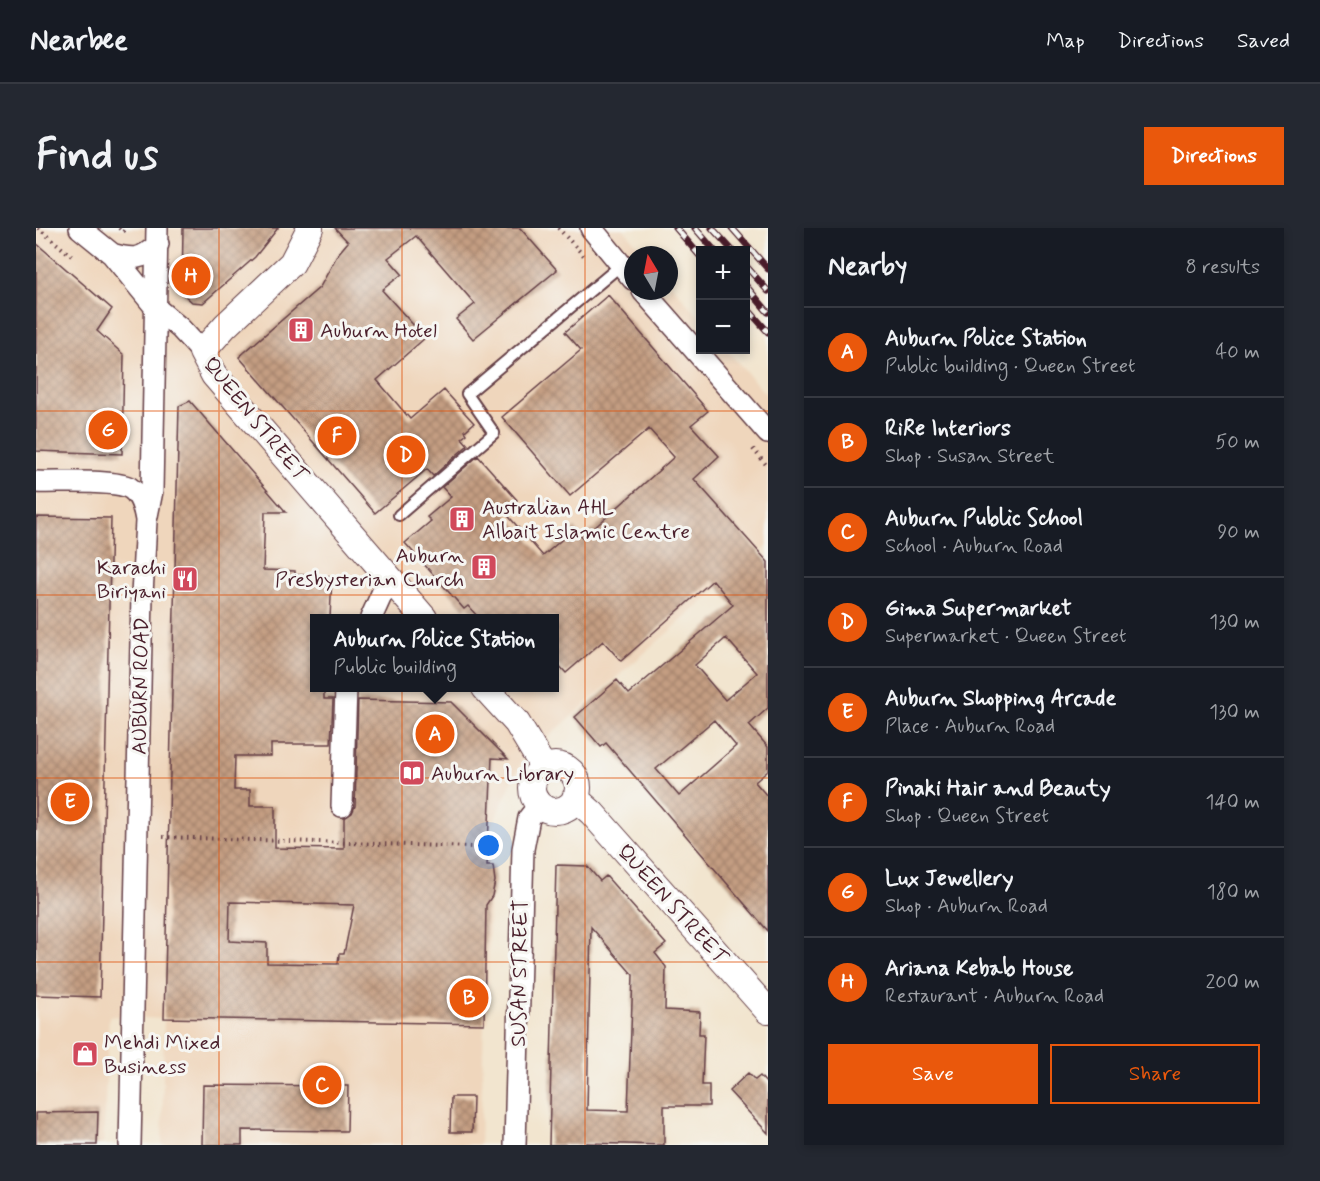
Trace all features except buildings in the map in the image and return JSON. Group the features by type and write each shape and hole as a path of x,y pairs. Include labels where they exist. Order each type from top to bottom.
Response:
{"street":[{"name":"QUEEN STREET","path":"80,228 112,254 156,308 180,328 202,352 214,375 420,614"},
{"path":"202,352 225,326 292,263 310,228"},
{"path":"591,228 624,268"},
{"path":"112,254 131,260 139,258 158,236"},
{"name":"AUBURN ROAD","path":"130,1145 142,595 146,521 152,491 158,236"},
{"path":"651,300 768,433"},
{"path":"36,482 115,484 130,488 143,504 146,521"},
{"path":"373,614 388,578"},
{"path":"342,806 346,692"},
{"path":"489,692 517,723 544,768"},
{"path":"560,766 568,769 577,782 575,798 571,804 559,810 546,808 535,799 532,785 538,772 544,768 560,766"},
{"name":"QUEEN STREET","path":"575,798 599,821 768,1011"},
{"name":"SUSAN STREET","path":"515,1145 523,849 529,818 540,804"}],"lane":[{"path":"399,515 494,433 467,394 624,274"}],"path":[{"path":"38,228 74,258"},
{"path":"163,837 523,849"}],"shaded area":[{"path":"36,228 623,228 638,246 624,246 624,300 678,300 678,292 696,313 696,354 730,354 768,397 768,545 522,760 490,830 488,1023 325,1021 484,1024 480,1145 162,1145 164,1019 109,1016 103,1145 36,1145"}],"railway":[{"path":"676,228 696,251"},
{"path":"695,228 711,246"},
{"path":"712,228 728,246"},
{"path":"732,228 768,269"},
{"path":"750,271 768,291"},
{"path":"750,291 768,312"},
{"path":"750,312 768,332"}],"place":[{"name":"Ariana Kebab House","path":"191,276"},
{"name":"Auburn Hotel","path":"301,330"},
{"name":"Lux Jewellery","path":"108,430"},
{"name":"Pinaki Hair and Beauty","path":"337,436"},
{"name":"Gima Supermarket","path":"406,455"},
{"name":"Australian AHL Albait Islamic Centre","path":"462,519"},
{"name":"Auburn Presbysterian Church","path":"484,567"},
{"name":"Karachi Biriyani","path":"185,579"},
{"name":"Auburn Police Station","path":"435,734"},
{"name":"Auburn Library","path":"412,773"},
{"name":"Auburn Shopping Arcade","path":"70,802"},
{"name":"RiRe Interiors","path":"469,998"},
{"name":"Mehdi Mixed Business","path":"85,1054"},
{"name":"Auburn Public School","path":"322,1085"}]}
